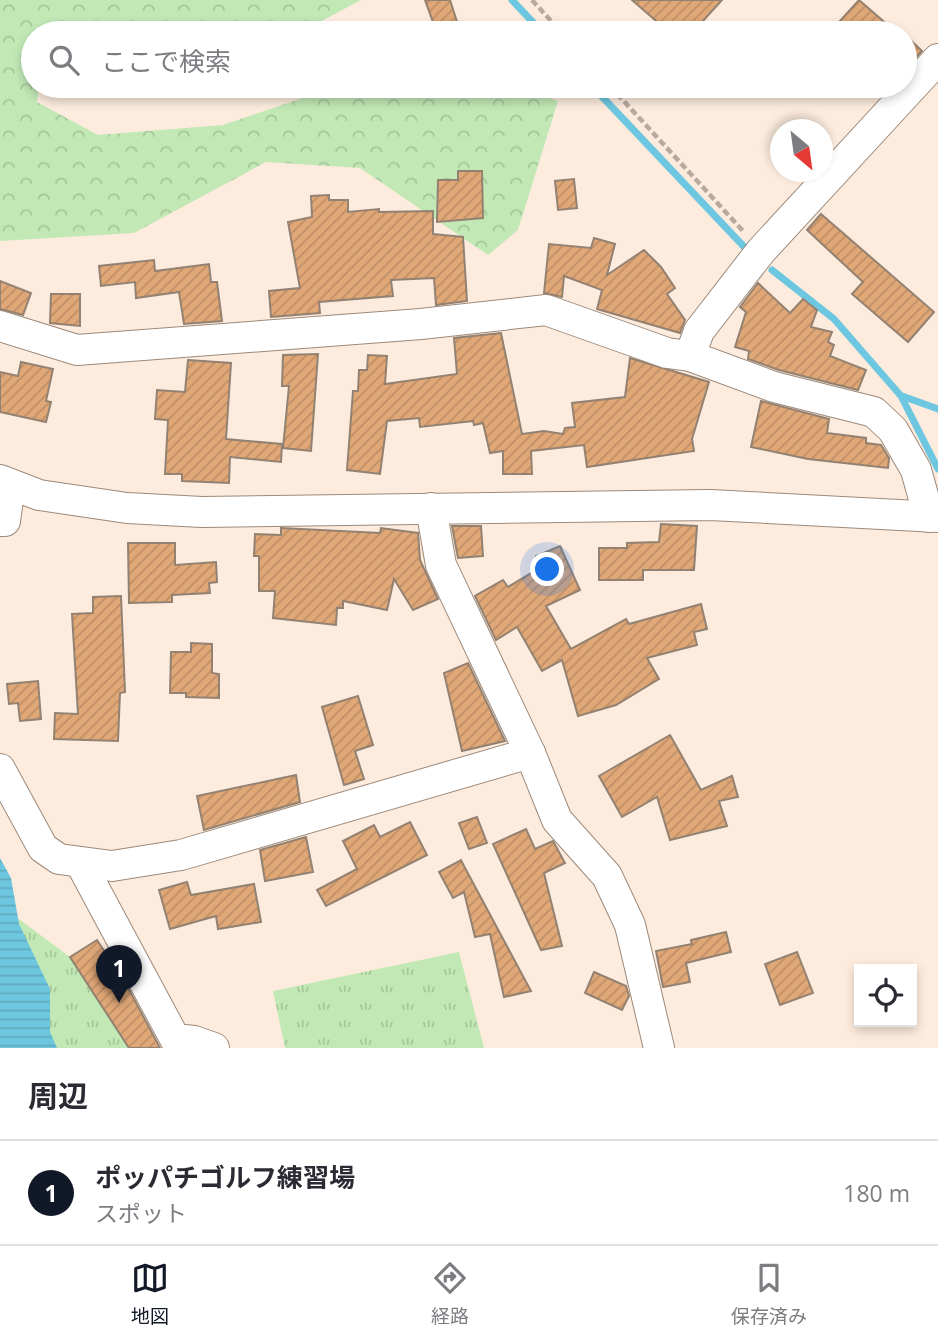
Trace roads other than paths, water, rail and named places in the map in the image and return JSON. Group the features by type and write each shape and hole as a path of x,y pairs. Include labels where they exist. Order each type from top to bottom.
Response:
{"street":[{"path":"917,82 938,59"},
{"path":"690,356 699,331 761,251 902,98"},
{"path":"0,326 77,350 395,327 546,310 656,349 690,356 774,387 874,412 893,430 916,470 934,517 710,505 202,512 127,508 39,495 5,482 5,521 0,521"},
{"path":"430,508 441,565 530,753 557,820 607,876 630,925 659,1048"},
{"path":"0,769 43,848 59,859 112,866 181,855 530,753"},
{"path":"80,862 175,1039 194,1041 214,1048"}],"water":[{"path":"0,858 11,878 19,924 50,989 50,1032 57,1048 0,1048"}],"waterway":[{"path":"512,0 532,21"},
{"path":"603,98 749,252"},
{"path":"772,270 834,319 901,396 938,469"},
{"path":"902,396 938,409"}],"place":[{"name":"ポッパチゴルフ練習場","path":"119,1003"}]}
